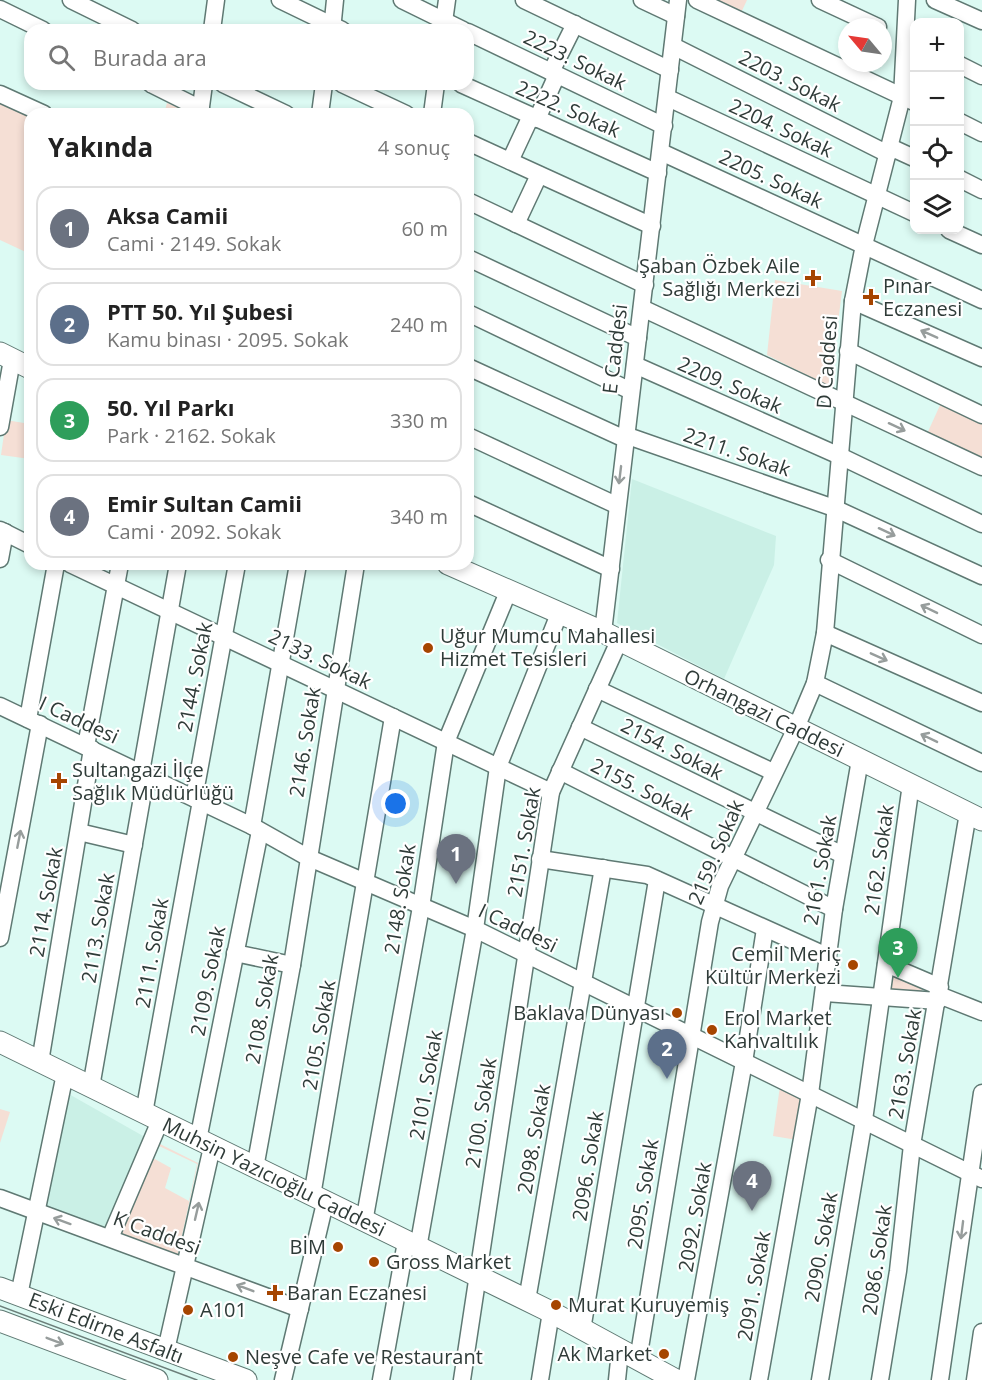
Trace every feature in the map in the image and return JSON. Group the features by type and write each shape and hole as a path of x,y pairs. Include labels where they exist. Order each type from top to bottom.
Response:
{"main road":[{"name":"Orhangazi Caddesi","path":"460,570 611,637 975,816"},
{"name":"Muhsin Yazıcıoğlu Caddesi","path":"0,1042 318,1200 527,1300 640,1365 676,1380"},
{"name":"Eski Edirne Asfaltı","path":"10,1292 246,1380"},
{"name":"Eski Edirne Asfaltı","path":"0,1321 126,1374 156,1380"}],"street":[{"path":"71,0 120,24"},
{"path":"280,0 326,24"},
{"path":"335,0 335,24"},
{"path":"402,0 442,24"},
{"path":"444,24 447,0"},
{"path":"642,0 677,8"},
{"path":"697,0 908,100"},
{"path":"820,0 859,18"},
{"name":"D Caddesi","path":"907,0 910,32"},
{"path":"935,0 982,21"},
{"path":"214,1 217,24"},
{"path":"532,2 670,70"},
{"name":"E Caddesi","path":"611,637 611,569 616,506 668,98 677,8"},
{"path":"0,9 31,24"},
{"path":"510,161 534,117 575,24"},
{"path":"892,33 910,42"},
{"name":"2223. Sokak","path":"474,35 664,126"},
{"name":"2203. Sokak","path":"673,46 889,150 910,156"},
{"name":"D Caddesi","path":"796,728 815,683 825,633 834,508 842,457 853,300 864,245 889,150 908,100 910,61"},
{"path":"964,67 982,76"},
{"path":"163,90 196,108"},
{"path":"201,108 203,90"},
{"path":"236,90 273,108"},
{"path":"322,108 323,90"},
{"path":"355,90 393,108"},
{"path":"433,108 435,90"},
{"name":"2222. Sokak","path":"474,90 658,173"},
{"path":"0,94 31,108"},
{"name":"2204. Sokak","path":"668,98 910,211"},
{"path":"964,125 982,133"},
{"path":"474,145 652,226"},
{"name":"2205. Sokak","path":"661,152 982,300"},
{"path":"516,224 539,175"},
{"path":"962,180 982,190"},
{"path":"474,204 645,285"},
{"path":"958,234 982,245"},
{"path":"474,261 638,338"},
{"path":"853,300 982,358"},
{"path":"642,308 982,467"},
{"path":"474,315 631,391"},
{"path":"848,351 982,415"},
{"path":"0,427 14,360"},
{"name":"2209. Sokak","path":"635,365 842,457 982,524"},
{"name":"2211. Sokak","path":"474,370 625,437 834,508 982,576"},
{"path":"474,439 616,506"},
{"path":"474,506 611,569"},
{"path":"0,559 2,531 24,542"},
{"path":"830,560 982,635"},
{"path":"0,938 5,878 34,722 55,570"},
{"name":"2133. Sokak","path":"84,570 551,792"},
{"name":"2114. Sokak","path":"40,1062 80,832 89,748 119,570"},
{"name":"2113. Sokak","path":"91,1087 134,845 143,774 177,570"},
{"name":"2144. Sokak","path":"198,800 236,570"},
{"name":"2109. Sokak","path":"166,1350 184,1265 205,1143 280,663 297,570"},
{"name":"2146. Sokak","path":"307,857 355,570"},
{"name":"2148. Sokak","path":"364,1222 421,907 446,742 508,592"},
{"name":"2101. Sokak","path":"381,1380 412,1245 475,929 498,767 559,614"},
{"path":"825,633 982,703"},
{"name":"2151. Sokak","path":"528,956 551,792 597,689 611,637"},
{"path":"815,683 982,763"},
{"path":"597,689 773,772"},
{"name":"I Caddesi","path":"0,706 256,828 307,857 475,929 582,984 975,1176"},
{"name":"2105. Sokak","path":"283,1380 300,1309 393,717"},
{"name":"2154. Sokak","path":"580,727 754,814 843,855"},
{"name":"2159. Sokak","path":"689,1035 714,905 773,772 796,728"},
{"name":"2161. Sokak","path":"810,1094 825,993 827,956 834,909 860,760"},
{"name":"2155. Sokak","path":"560,771 834,909"},
{"name":"2162. Sokak","path":"864,1120 911,784"},
{"name":"2111. Sokak","path":"111,1238 152,1117 198,800"},
{"name":"2163. Sokak","path":"912,1145 939,994 975,816"},
{"path":"80,832 134,845"},
{"name":"2108. Sokak","path":"255,1168 292,965 307,857"},
{"path":"540,859 636,873 657,880 827,956"},
{"name":"2098. Sokak","path":"527,1300 603,868"},
{"name":"2096. Sokak","path":"582,1330 657,880"},
{"name":"2092. Sokak","path":"686,1380 744,1062 765,928"},
{"path":"235,953 292,965"},
{"name":"2100. Sokak","path":"462,1380 476,1276 528,956"},
{"path":"886,964 939,994 982,1012"},
{"path":"825,993 881,999 939,994"},
{"name":"2095. Sokak","path":"616,1380 640,1365 689,1035"},
{"path":"10,1292 35,1211 66,1074"},
{"path":"940,1380 975,1176 982,1093"},
{"name":"2091. Sokak","path":"759,1380 810,1094"},
{"name":"2090. Sokak","path":"820,1380 864,1120"},
{"name":"2086. Sokak","path":"880,1380 898,1271 912,1145"},
{"name":"K Caddesi","path":"0,1198 300,1309"},
{"path":"540,1380 551,1312"},
{"path":"975,1380 982,1341"}],"shaded area":[{"path":"708,0 747,0 740,15"},
{"path":"0,103 24,113 24,251 0,240"},
{"path":"167,103 179,108 166,108"},
{"path":"775,280 842,291 830,387 767,355"},
{"path":"941,403 982,423 982,463 926,436"},
{"path":"6,420 24,423 24,458 1,455"},
{"path":"632,479 776,536 774,565 724,679 617,623"},
{"path":"890,972 923,984 921,994 889,989"},
{"path":"780,1086 802,1097 797,1140 773,1136"},
{"path":"67,1093 159,1145 116,1236 41,1208"},
{"path":"0,1109 10,1112 0,1143"},
{"path":"160,1144 198,1163 177,1258 116,1236 153,1158 171,1168 165,1188 189,1201 197,1164 159,1146"}],"tram line":[{"path":"0,1306 197,1380"}],"place":[{"name":"Şaban Özbek Aile Sağlığı Merkezi","path":"813,278"},
{"name":"Pınar Eczanesi","path":"871,297"},
{"name":"Uğur Mumcu Mahallesi Hizmet Tesisleri","path":"428,648"},
{"name":"Sultangazi İlçe Sağlık Müdürlüğü","path":"59,781"},
{"name":"Aksa Camii","path":"456,884"},
{"name":"Cemil Meriç Kültür Merkezi","path":"853,965"},
{"name":"50. Yıl Parkı","path":"898,978"},
{"name":"Baklava Dünyası","path":"677,1013"},
{"name":"Erol Market Kahvaltılık","path":"712,1030"},
{"name":"PTT 50. Yıl Şubesi","path":"667,1079"},
{"name":"Emir Sultan Camii","path":"752,1211"},
{"name":"BİM","path":"338,1247"},
{"name":"Gross Market","path":"374,1262"},
{"name":"Baran Eczanesi","path":"275,1293"},
{"name":"Murat Kuruyemiş","path":"556,1305"},
{"name":"A101","path":"188,1310"},
{"name":"Ak Market","path":"664,1354"},
{"name":"Neşve Cafe ve Restaurant","path":"233,1357"}]}
